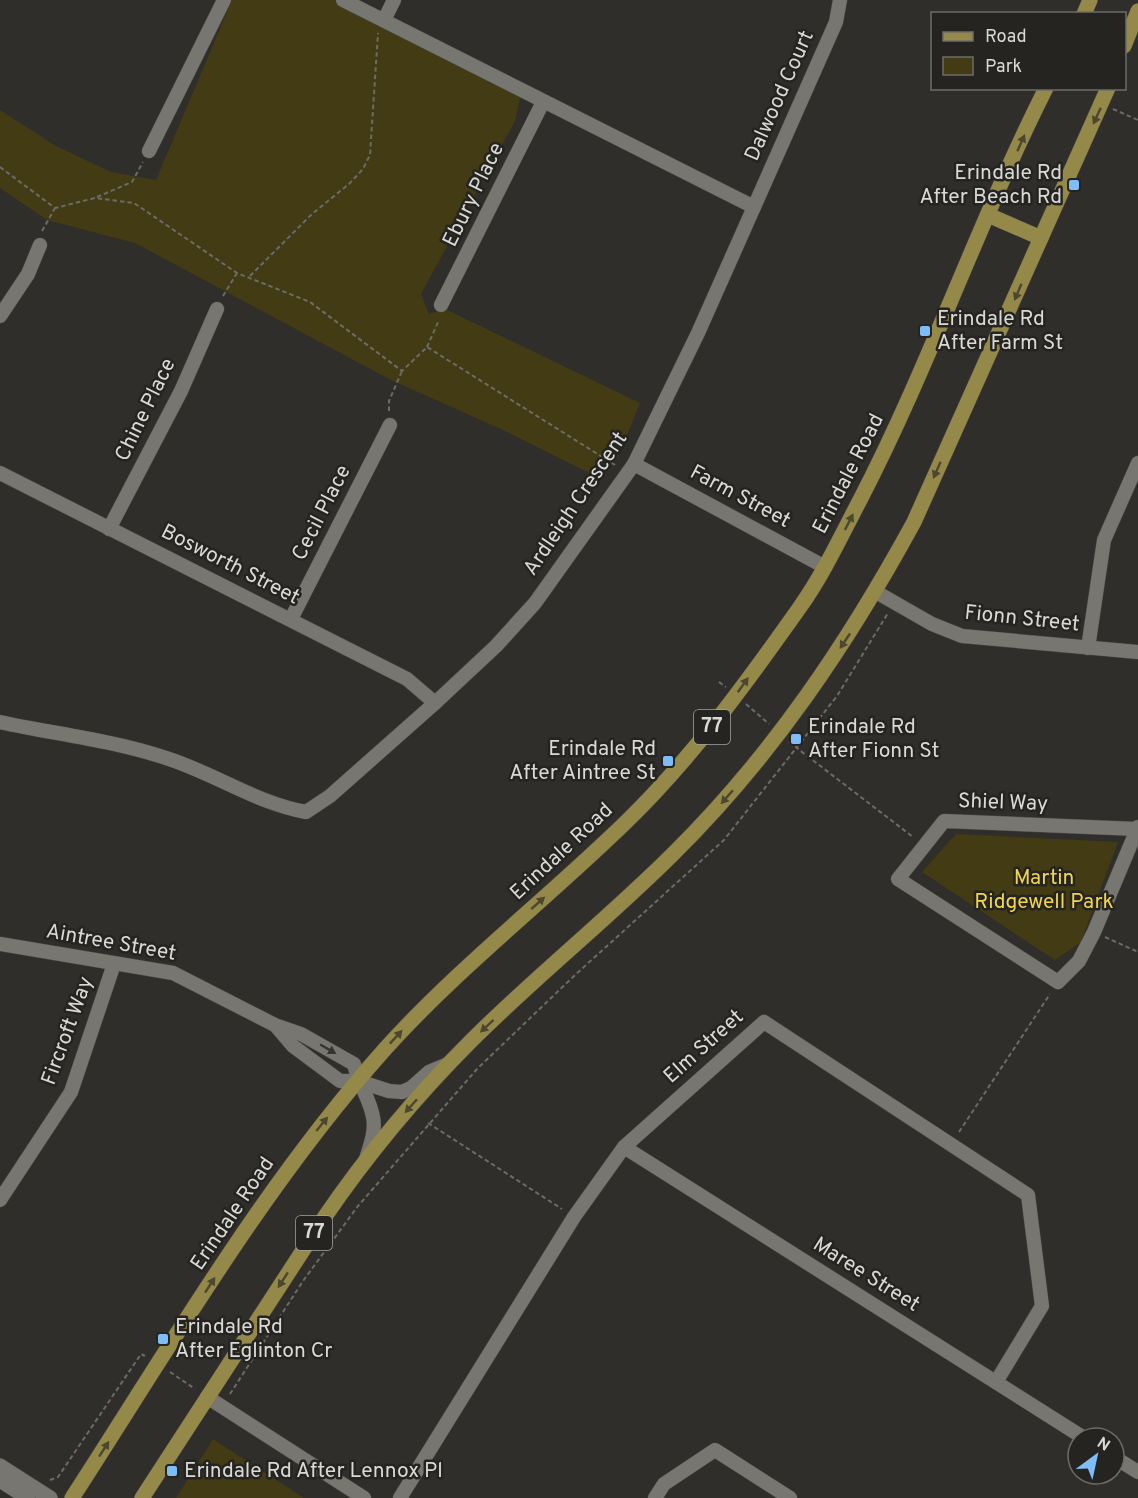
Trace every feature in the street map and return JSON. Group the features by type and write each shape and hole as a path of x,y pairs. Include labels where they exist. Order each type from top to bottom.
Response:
{"main road":[{"path":"1126,43 1138,11"},
{"name":"Erindale Road","path":"72,1498 281,1178 358,1081 418,1013 627,821 695,748 736,695 825,567 890,442 988,215 1045,90"},
{"name":"77","path":"142,1497 324,1218 366,1159 450,1063 497,1016 673,855 719,806 801,706 876,592 914,522 1107,90"},
{"path":"988,215 1041,238"}],"street":[{"path":"149,151 224,0"},
{"path":"343,0 754,207"},
{"path":"384,20 394,0"},
{"name":"Dalwood Court","path":"754,207 836,22 840,0"},
{"name":"Ebury Place","path":"441,305 543,102"},
{"name":"Ardleigh Crescent","path":"0,722 150,753 281,808 306,812 330,796 496,646 535,603 631,468 698,333 754,207"},
{"path":"0,316 28,274 40,245"},
{"name":"Chine Place","path":"109,529 181,391 217,309"},
{"name":"Cecil Place","path":"291,619 390,425"},
{"path":"1088,648 1104,540 1138,463"},
{"name":"Farm Street","path":"631,468 825,567"},
{"name":"Bosworth Street","path":"0,473 407,679 435,703"},
{"name":"Fionn Street","path":"876,592 932,624 962,636 1138,652"},
{"name":"Shiel Way","path":"944,821 1138,828 1094,932 1079,961 1058,982 898,879 944,821"},
{"name":"Aintree Street","path":"0,944 173,973 275,1025 301,1034 354,1064 358,1081 373,1115 372,1136 366,1159"},
{"name":"Fircroft Way","path":"0,1200 70,1092 114,964"},
{"name":"Elm Street","path":"400,1498 574,1217 624,1147 764,1022 1028,1196 1042,1306 996,1382"},
{"name":"Aintree Street","path":"275,1025 293,1046 340,1081 358,1081 374,1088 402,1092 411,1088 429,1072 450,1063"},
{"name":"Maree Street","path":"624,1147 1066,1427"},
{"path":"207,1397 364,1498"},
{"path":"655,1498 664,1484 715,1450 790,1498"},
{"path":"0,1466 50,1498"},
{"path":"0,1480 28,1498"}],"path":[{"path":"250,276 312,214 363,169 370,155 378,26 384,20"},
{"path":"1102,105 1138,120"},
{"path":"40,245 43,225 55,208 94,198 132,182 149,151"},
{"path":"0,167 55,208"},
{"path":"94,198 134,203 237,273 250,276 310,302 402,371"},
{"path":"217,309 237,273"},
{"path":"390,425 389,401 402,371 427,347 439,319 441,305"},
{"path":"427,347 631,468"},
{"path":"223,1407 303,1281 358,1206 477,1069 575,975 724,840 837,696 895,602"},
{"path":"719,682 797,748 925,846"},
{"path":"1094,932 1138,952"},
{"path":"951,1145 1058,982"},
{"path":"428,1123 574,1217"}],"green space":[{"path":"232,0 337,0 521,92 515,121 421,294 429,314 445,309 640,403 618,457 599,478 503,430 391,380 135,243 47,220 0,188 0,110 56,146 111,172 156,180"},
{"name":"Martin Ridgewell Park","path":"956,834 1118,842 1081,942 1055,960 922,872"},
{"path":"213,1439 304,1498 176,1498"}],"place":[{"name":"Erindale Rd After Beach Rd","path":"1074,185"},
{"name":"Erindale Rd After Farm St","path":"925,331"},
{"name":"Erindale Rd After Fionn St","path":"796,739"},
{"name":"Erindale Rd After Aintree St","path":"668,761"},
{"name":"Erindale Rd After Eglinton Cr","path":"163,1339"},
{"name":"Erindale Rd After Lennox Pl","path":"172,1471"}]}
